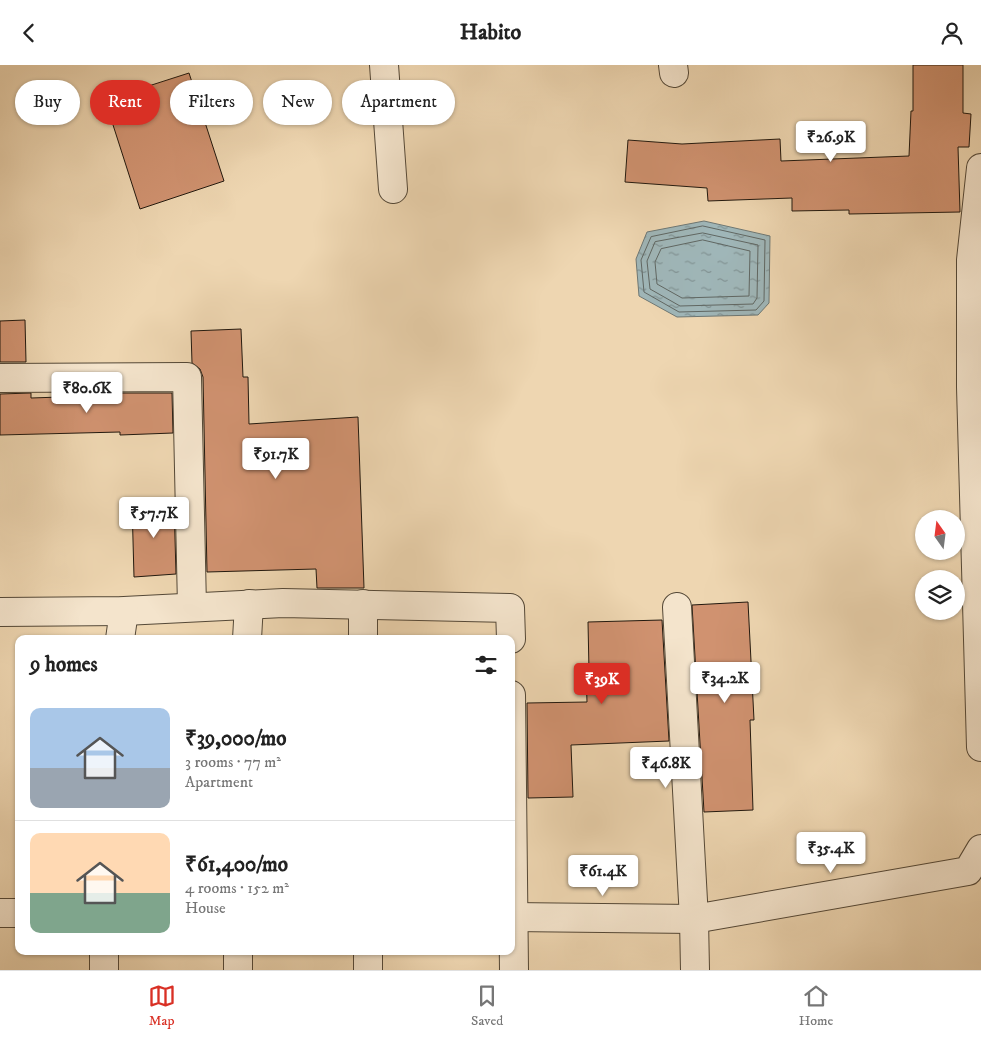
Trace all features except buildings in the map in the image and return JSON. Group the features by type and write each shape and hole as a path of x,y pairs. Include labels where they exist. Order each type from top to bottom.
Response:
{"street":[{"path":"384,65 393,189"},
{"path":"981,168 971,260 971,387 981,747"},
{"path":"0,378 187,377 192,607"},
{"path":"247,635 249,604"},
{"path":"0,612 124,611 249,604 363,604 510,608 511,635"},
{"path":"363,604 363,635"},
{"path":"677,607 694,919 695,970"},
{"path":"121,635 124,611"},
{"path":"515,917 694,919 968,871 981,849"},
{"path":"0,913 15,913"},
{"path":"104,955 104,970"},
{"path":"238,955 238,970"},
{"path":"368,955 368,970"},
{"path":"513,955 514,970"}],"water":[{"path":"704,221 770,236 769,303 758,315 677,317 639,296 636,259 647,232"}]}
